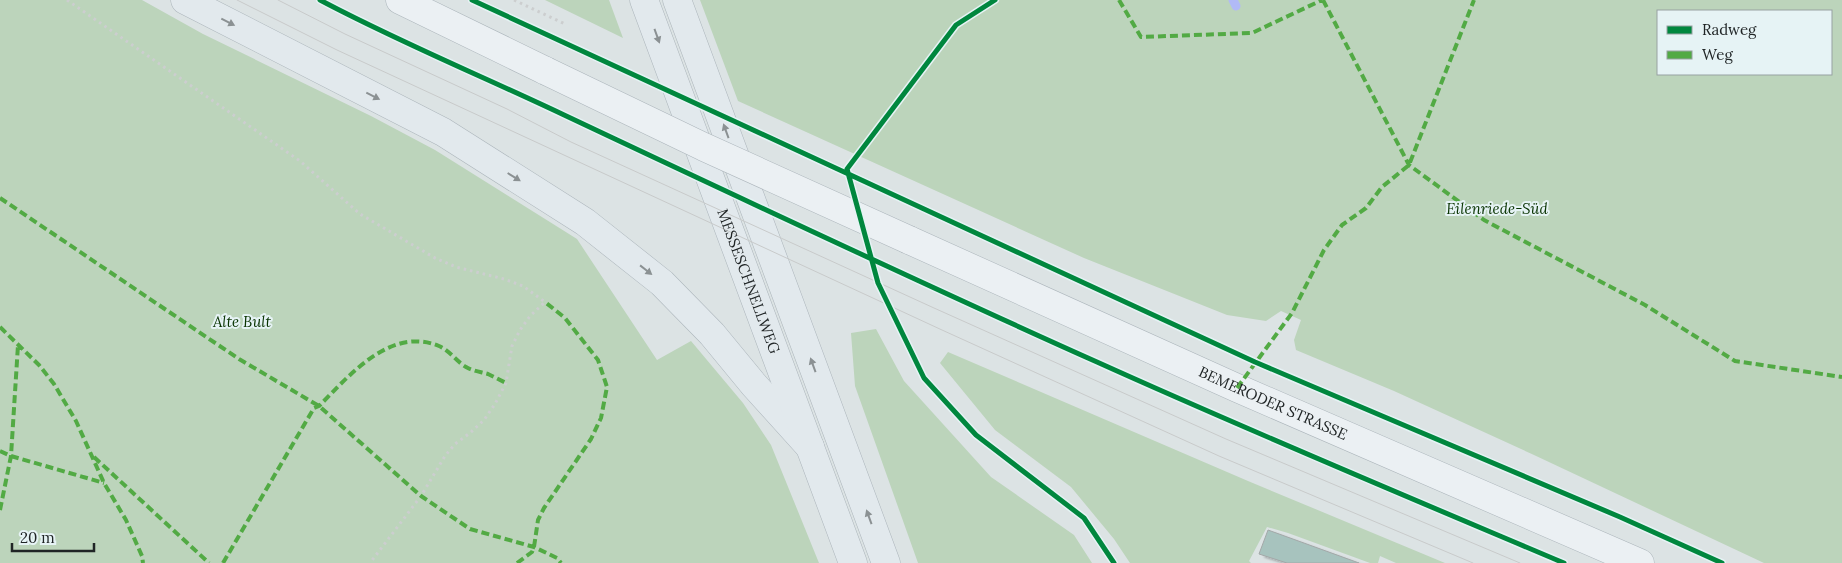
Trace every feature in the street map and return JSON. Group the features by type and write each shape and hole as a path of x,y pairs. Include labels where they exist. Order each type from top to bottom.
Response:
{"highway":[{"path":"185,0 443,132 585,222 662,283 712,334 754,385 810,447"},
{"name":"MESSESCHNELLWEG","path":"644,0 853,563"},
{"name":"MESSESCHNELLWEG","path":"678,0 886,563"}],"main road":[{"name":"BEMERODER STRASSE","path":"400,0 704,147 1237,388 1640,563"}],"path":[{"path":"67,0 300,161 360,214 434,258 456,267 504,279 523,286 545,302 530,316 512,346 506,383 495,404 484,420 455,444 445,456 421,496 370,563"},
{"path":"514,0 565,24"}],"green space":[{"name":"Alte Bult","path":"0,0 142,0 203,34 371,116 435,150 577,239 657,360 691,341 743,403 771,445 819,563 0,563"},
{"path":"545,0 609,0 623,38"},
{"name":"Eilenriede-Süd","path":"700,0 1842,0 1842,563 1764,563 1394,391 1296,350 1294,340 1301,320 1281,311 1266,321 1227,315 1084,258 738,101"},
{"path":"876,329 904,381 991,477 1074,535 1092,563 918,563 855,386 851,333"},
{"path":"948,352 1248,481 1445,563 1396,563 1380,556 1378,563 1370,563 1267,527 1249,561 1251,563 1130,563 1114,539 1071,487 995,430 940,363"}],"building":[{"path":"1268,530 1359,563 1287,563 1259,554"}],"waterway":[{"path":"1233,0 1236,6"}],"tram line":[{"path":"237,0 337,50 942,330 1219,456 1473,563"},
{"path":"278,0 345,34 507,109 571,142 934,308 1226,439 1520,563"}],"marked path":[{"path":"1119,0 1141,37 1252,33 1322,0"},
{"path":"1323,0 1409,165 1484,220 1645,305 1735,361 1842,377"},
{"path":"1237,388 1292,313 1324,250 1342,225 1366,208 1382,187 1409,165 1474,0"},
{"path":"0,198 239,359 319,406 421,496 470,529 534,547 557,558 561,563"},
{"path":"517,563 532,552 538,520 544,508 591,439 601,418 607,387 598,360 565,318 545,302"},
{"path":"0,327 39,365 54,384 76,421 104,483 126,520 142,556 143,563"},
{"path":"223,563 314,408 319,406 372,357 387,348 404,343 421,342 439,346 466,367 488,374 506,383"},
{"path":"0,510 11,456 18,345"},
{"path":"0,451 11,456 104,483"},
{"path":"94,457 209,563"}],"cycle path":[{"path":"320,0 410,45 1030,332 1272,439 1564,563"},
{"path":"472,0 1255,362 1620,517 1722,563"},
{"path":"995,0 956,25 847,169 878,283 924,378 976,435 1084,518 1114,563"}]}
